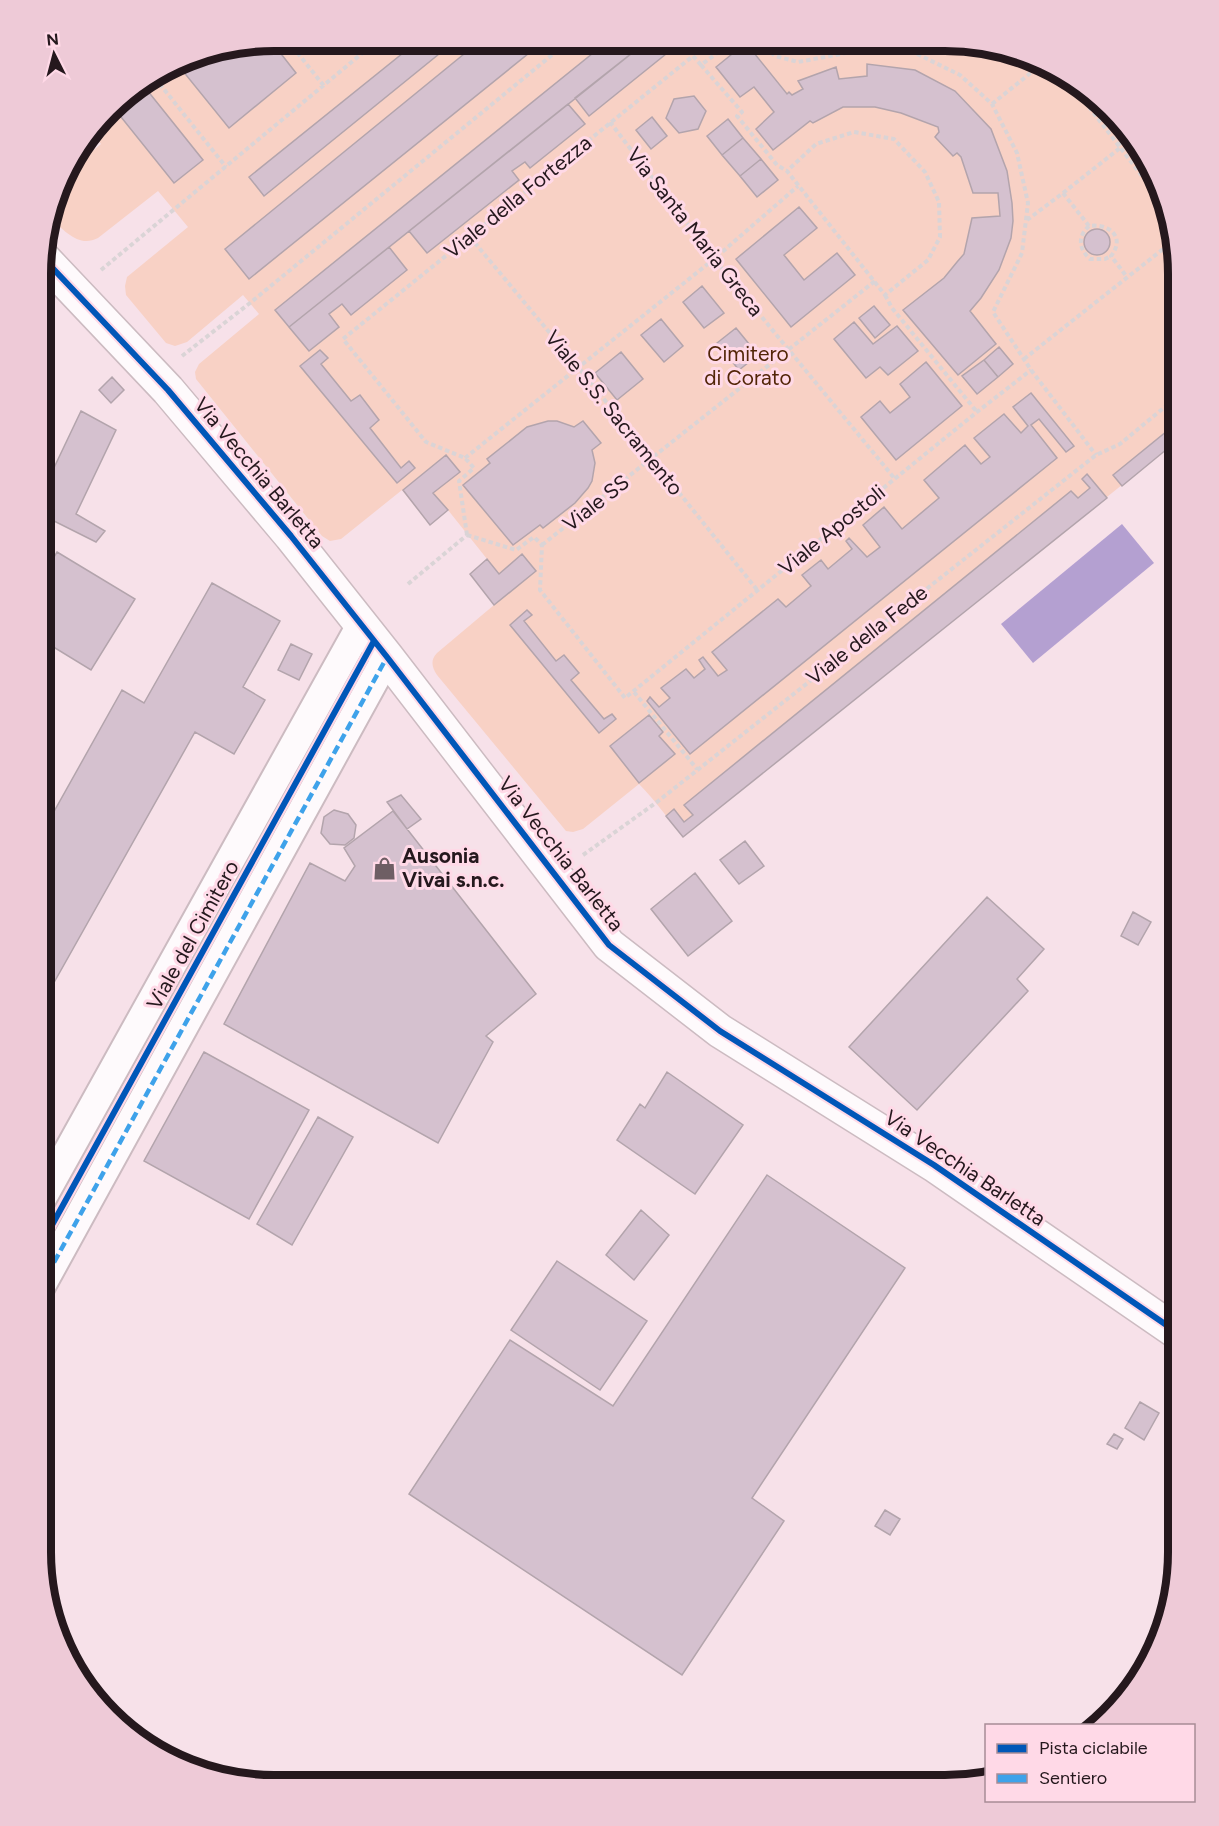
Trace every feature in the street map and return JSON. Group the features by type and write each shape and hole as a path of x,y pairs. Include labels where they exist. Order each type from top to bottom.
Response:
{"street":[{"name":"Via Vecchia Barletta","path":"51,266 156,377 291,536 609,945 720,1031 934,1165 1168,1326"},
{"name":"Viale del Cimitero","path":"51,1183 374,641"},
{"name":"Viale del Cimitero","path":"51,1227 374,641"},
{"path":"51,1267 374,641"}],"path":[{"path":"297,51 324,86"},
{"path":"75,291 365,51"},
{"path":"156,377 250,303 557,51"},
{"path":"720,51 701,65 742,112 737,116 777,165 787,171 875,281 892,308 977,412"},
{"path":"770,51 775,56 798,62 857,51"},
{"path":"897,51 913,52 960,75 992,104 1017,153 1029,203 1022,253 993,312 1031,370 1096,455"},
{"path":"992,104 1034,70"},
{"path":"159,83 226,167"},
{"path":"1084,100 1150,186"},
{"path":"787,171 816,144 854,132 894,139 925,172 939,202 940,237 928,260 885,295"},
{"path":"1026,221 1124,141"},
{"path":"467,534 459,481 474,468 465,458 714,259 798,186"},
{"path":"1063,193 1089,226"},
{"path":"1089,226 1106,226 1113,231 1116,249 1111,255 1105,259 1090,259 1081,249 1080,242 1089,226"},
{"path":"1024,359 1166,247"},
{"path":"1111,255 1127,277"},
{"path":"467,534 516,549 534,537 542,545 540,590 625,698 634,692 696,769"},
{"path":"408,584 467,534"}],"green space":[{"name":"Cimitero di Corato","path":"260,51 959,51 988,55 1043,74 1092,106 1122,138 1151,189 1164,231 1168,260 1168,448 683,837 639,784 583,829 573,832 566,831 437,675 432,664 437,653 494,605 470,574 487,559 448,510 430,525 402,490 341,539 330,541 322,536 196,379 195,372 199,364 259,314 243,295 187,342 175,346 166,343 126,295 127,277 188,227 158,191 91,241 78,240 57,224 68,189 81,163 101,144 97,139 116,116 138,97 163,81 203,63 231,55"}],"shaded area":[{"path":"1122,524 1154,563 1033,663 1001,624"}],"building":[{"path":"279,51 296,73 229,128 183,71 231,55"},
{"path":"406,51 443,51 264,196 249,177"},
{"path":"468,51 532,51 249,279 225,249"},
{"path":"596,51 635,51 289,327 275,310"},
{"path":"635,51 670,51 589,116 575,98"},
{"path":"736,51 752,51 787,94 789,92 792,95 803,89 798,81 836,67 839,79 867,76 867,64 915,70 955,91 991,129 1007,171 1012,203 1011,238 999,270 970,311 996,344 958,375 903,310 944,278 964,254 972,218 1000,216 998,193 973,193 961,157 957,153 953,156 935,137 939,132 938,127 901,113 875,107 843,107 813,123 810,121 773,150 756,129 774,112 754,87 740,97 716,67"},
{"path":"148,91 203,160 174,183 118,114"},
{"path":"694,96 706,111 698,129 679,133 666,118 674,99"},
{"path":"568,104 585,124 530,168 525,162 512,171 519,180 427,253 409,231"},
{"path":"652,117 667,136 651,149 636,130"},
{"path":"728,119 743,138 722,155 707,136"},
{"path":"743,138 761,159 740,176 722,155"},
{"path":"761,159 778,180 757,197 740,176"},
{"path":"799,207 817,228 784,255 804,280 837,253 855,275 791,327 736,259"},
{"path":"1097,229 1106,233 1110,242 1106,251 1097,255 1088,251 1084,242 1088,233"},
{"path":"389,247 407,270 351,315 342,304 329,314 339,327 309,351 289,327"},
{"path":"702,286 724,313 704,328 683,302"},
{"path":"874,306 890,325 875,338 859,318"},
{"path":"661,319 683,346 664,362 641,335"},
{"path":"854,322 873,344 897,326 918,351 888,375 880,367 866,378 834,339"},
{"path":"736,328 758,355 739,370 717,343"},
{"path":"999,347 1013,364 998,377 984,360"},
{"path":"320,350 328,358 321,364 351,401 360,395 379,420 370,428 401,468 409,461 415,468 397,483 300,366"},
{"path":"621,352 643,379 617,400 595,373"},
{"path":"984,360 998,377 977,394 962,376"},
{"path":"926,362 962,406 896,460 861,417 880,401 890,413 910,397 900,384"},
{"path":"112,377 124,390 111,403 99,390"},
{"path":"1031,393 1074,446 1066,452 1039,419 1031,425 1057,458 690,754 647,701 650,697 659,707 670,698 661,688 686,669 694,678 705,669 699,660 703,657 718,676 727,670 712,652 778,599 786,607 811,586 802,575 821,560 828,569 852,549 846,541 849,538 867,557 880,547 863,525 884,507 902,529 939,498 924,480 965,445 981,464 990,457 974,438 1004,414 1021,433 1028,426 1013,407"},
{"path":"81,411 116,430 76,514 105,531 96,542 51,520 51,474"},
{"path":"557,421 574,427 583,421 601,443 592,450 595,463 592,481 575,503 543,528 540,525 513,545 463,485 490,463 487,459 527,427"},
{"path":"1168,430 1168,448 1122,486 1113,475"},
{"path":"446,455 460,472 433,493 448,510 430,525 403,490"},
{"path":"1087,474 1107,498 683,837 666,816 674,809 684,822 693,815 684,805 1071,491 1078,498 1090,488 1082,479"},
{"path":"57,552 135,599 91,670 51,646 51,562"},
{"path":"522,554 536,571 494,605 470,574 487,559 499,574"},
{"path":"212,583 280,621 243,687 265,700 234,754 195,732 51,988 51,817 122,690 144,703"},
{"path":"527,610 532,615 524,621 556,661 564,655 579,673 571,680 604,719 612,714 616,719 599,733 510,625"},
{"path":"291,644 312,654 299,680 278,670"},
{"path":"649,715 663,732 659,736 675,754 639,783 610,746"},
{"path":"401,795 421,819 407,829 387,802"},
{"path":"334,810 348,814 356,825 354,838 345,845 330,844 321,833 324,817"},
{"path":"393,811 536,994 486,1036 493,1042 438,1143 224,1024 310,863 345,881 355,866 344,848"},
{"path":"745,841 764,866 739,884 720,860"},
{"path":"695,873 732,921 688,956 651,909"},
{"path":"987,897 1044,949 1017,979 1028,991 917,1110 849,1047"},
{"path":"1133,912 1151,922 1138,945 1121,936"},
{"path":"204,1052 309,1110 249,1219 144,1161"},
{"path":"667,1072 743,1125 695,1194 617,1140 640,1104 645,1108"},
{"path":"318,1117 353,1137 292,1245 257,1224"},
{"path":"767,1175 905,1268 752,1498 784,1521 682,1675 409,1494 510,1340 613,1406"},
{"path":"641,1210 669,1235 634,1280 606,1255"},
{"path":"557,1261 647,1321 600,1390 511,1330"},
{"path":"1140,1402 1159,1413 1144,1440 1125,1428"},
{"path":"1114,1434 1123,1439 1117,1449 1107,1444"},
{"path":"885,1510 900,1519 890,1535 875,1526"}],"marked path":[{"path":"51,1268 387,657"}],"cycle path":[{"path":"51,266 168,390 291,536 609,945 720,1031 934,1165 1168,1326"},
{"path":"51,1227 374,641"}],"place":[{"name":"Ausonia Vivai s.n.c.","path":"384,868"}]}
